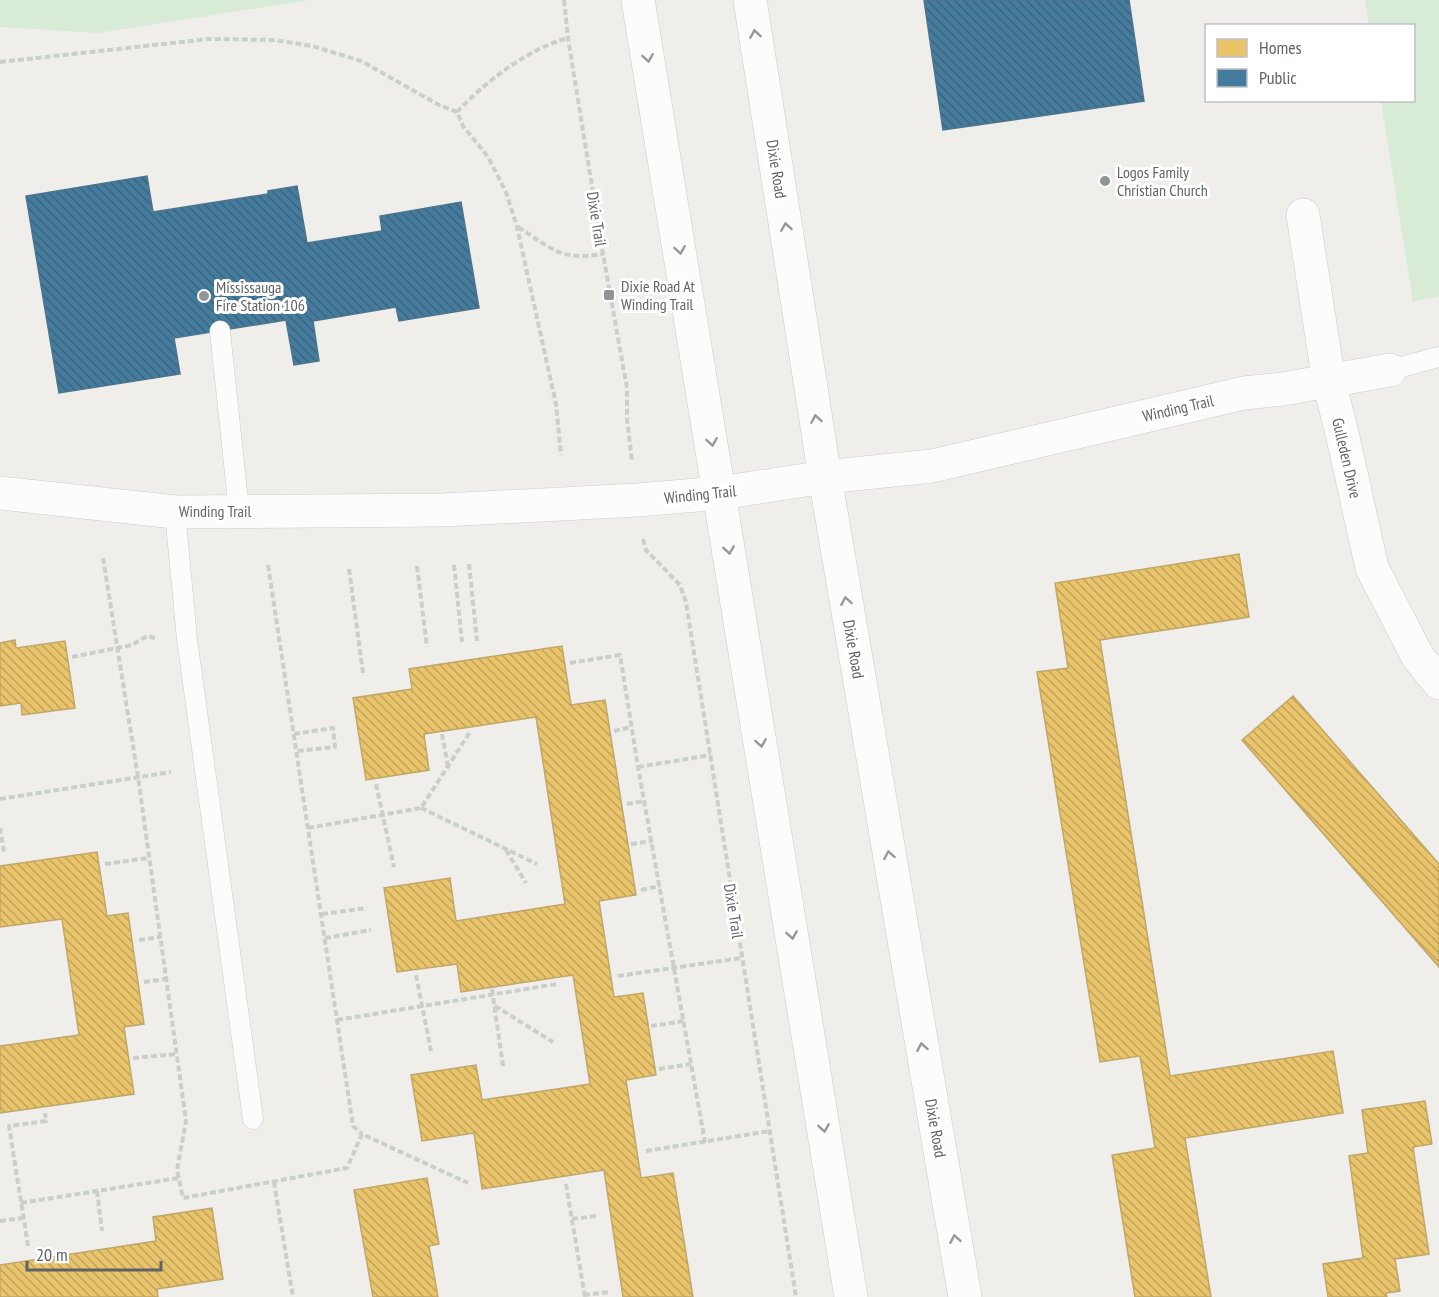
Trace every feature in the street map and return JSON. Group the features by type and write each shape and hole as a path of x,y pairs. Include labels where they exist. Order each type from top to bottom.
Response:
{"main road":[{"path":"638,0 851,1297"},
{"name":"Dixie Road","path":"750,0 825,477 965,1297"},
{"name":"Gulleden Drive","path":"1304,215 1329,382 1371,568 1418,657 1439,683"},
{"name":"Winding Trail","path":"0,494 175,512 443,510 618,502 932,466 1244,393 1329,382 1390,370"}],"lane":[{"path":"220,331 239,511"},
{"path":"1390,370 1439,357"},
{"path":"175,512 187,639 253,1119"}],"path":[{"name":"Dixie Trail","path":"564,0 568,38 603,254 627,388 628,439"},
{"path":"457,112 468,100 504,72 548,43 568,38"},
{"path":"0,62 209,39 275,40 312,46 361,61 439,105 457,112 463,126 488,157 506,192 518,227 556,404 561,455"},
{"path":"518,227 562,255 581,258 603,254"},
{"name":"Dixie Trail","path":"643,540 646,550 680,585 686,602 796,1297"},
{"path":"469,564 477,641"},
{"path":"268,565 353,1125 362,1134"},
{"path":"454,565 462,642"},
{"path":"417,566 427,647"},
{"path":"349,569 363,673"},
{"path":"72,657 132,645 147,636 166,640 187,639"},
{"path":"570,663 620,655 705,1142"},
{"path":"614,731 631,727"},
{"path":"294,734 333,728 335,747 297,751"},
{"path":"421,808 470,732"},
{"path":"442,734 448,766"},
{"path":"638,767 711,755"},
{"path":"0,799 205,766"},
{"path":"376,784 394,867"},
{"path":"627,804 644,801"},
{"path":"308,828 421,808 537,864"},
{"path":"0,828 4,852"},
{"path":"631,844 652,841"},
{"path":"506,849 526,884"},
{"path":"105,864 149,858"},
{"path":"641,890 660,886"},
{"path":"322,914 367,908"},
{"path":"325,938 371,930"},
{"path":"139,940 160,937"},
{"path":"618,976 741,958"},
{"path":"416,975 430,1051"},
{"path":"144,982 166,979"},
{"path":"337,1020 557,984"},
{"path":"492,988 503,1066"},
{"path":"494,1005 553,1042"},
{"path":"651,1026 684,1021"},
{"path":"133,1058 177,1054"},
{"path":"658,1070 691,1064"},
{"path":"28,1246 9,1126 46,1121 45,1113"},
{"path":"646,1151 770,1131"},
{"path":"21,1203 179,1178"},
{"path":"274,1182 293,1297"},
{"path":"566,1184 584,1296 609,1292"},
{"path":"97,1191 102,1231"},
{"path":"572,1219 596,1216"},
{"path":"0,1221 23,1218"}],"green space":[{"path":"0,0 309,0 99,33 0,27"},
{"path":"1365,0 1439,0 1439,296 1413,302 1381,102 1415,102 1415,24 1369,24"}],"building: Homes":[{"path":"1239,554 1249,617 1100,640 1170,1076 1333,1051 1343,1113 1185,1138 1211,1297 1135,1297 1112,1155 1155,1148 1140,1056 1100,1062 1037,672 1068,668 1055,583"},
{"path":"15,640 16,648 65,641 75,708 22,715 21,703 0,706 0,643"},
{"path":"562,646 571,705 605,700 636,895 599,901 614,997 643,993 656,1075 626,1080 641,1178 673,1173 693,1297 623,1297 604,1170 482,1189 474,1133 422,1141 411,1075 476,1065 482,1100 590,1084 573,975 461,992 457,964 397,972 384,888 450,878 456,921 565,904 536,717 424,734 429,770 366,780 353,698 412,689 409,669"},
{"path":"1293,696 1439,864 1439,967 1242,740"},
{"path":"97,852 107,916 128,913 144,1024 124,1027 134,1094 0,1113 0,1046 79,1035 62,919 0,927 0,866"},
{"path":"1425,1101 1432,1144 1413,1147 1429,1254 1395,1259 1400,1291 1386,1293 1387,1297 1328,1297 1323,1264 1363,1258 1349,1156 1368,1153 1362,1110"},
{"path":"427,1178 439,1244 429,1246 438,1297 373,1297 354,1190"},
{"path":"212,1208 223,1279 157,1289 158,1297 0,1297 0,1265 156,1241 153,1217"}],"building: Public":[{"path":"924,0 1129,0 1144,101 943,130"},
{"path":"147,176 153,212 268,194 268,191 297,186 307,243 382,231 380,216 461,202 479,308 399,321 396,307 313,321 319,361 294,365 286,320 174,338 180,374 59,393 26,196"}],"place":[{"name":"Logos Family Christian Church","path":"1105,181"},
{"name":"Dixie Road At Winding Trail","path":"609,295"},
{"name":"Mississauga Fire Station 106","path":"204,296"}]}
